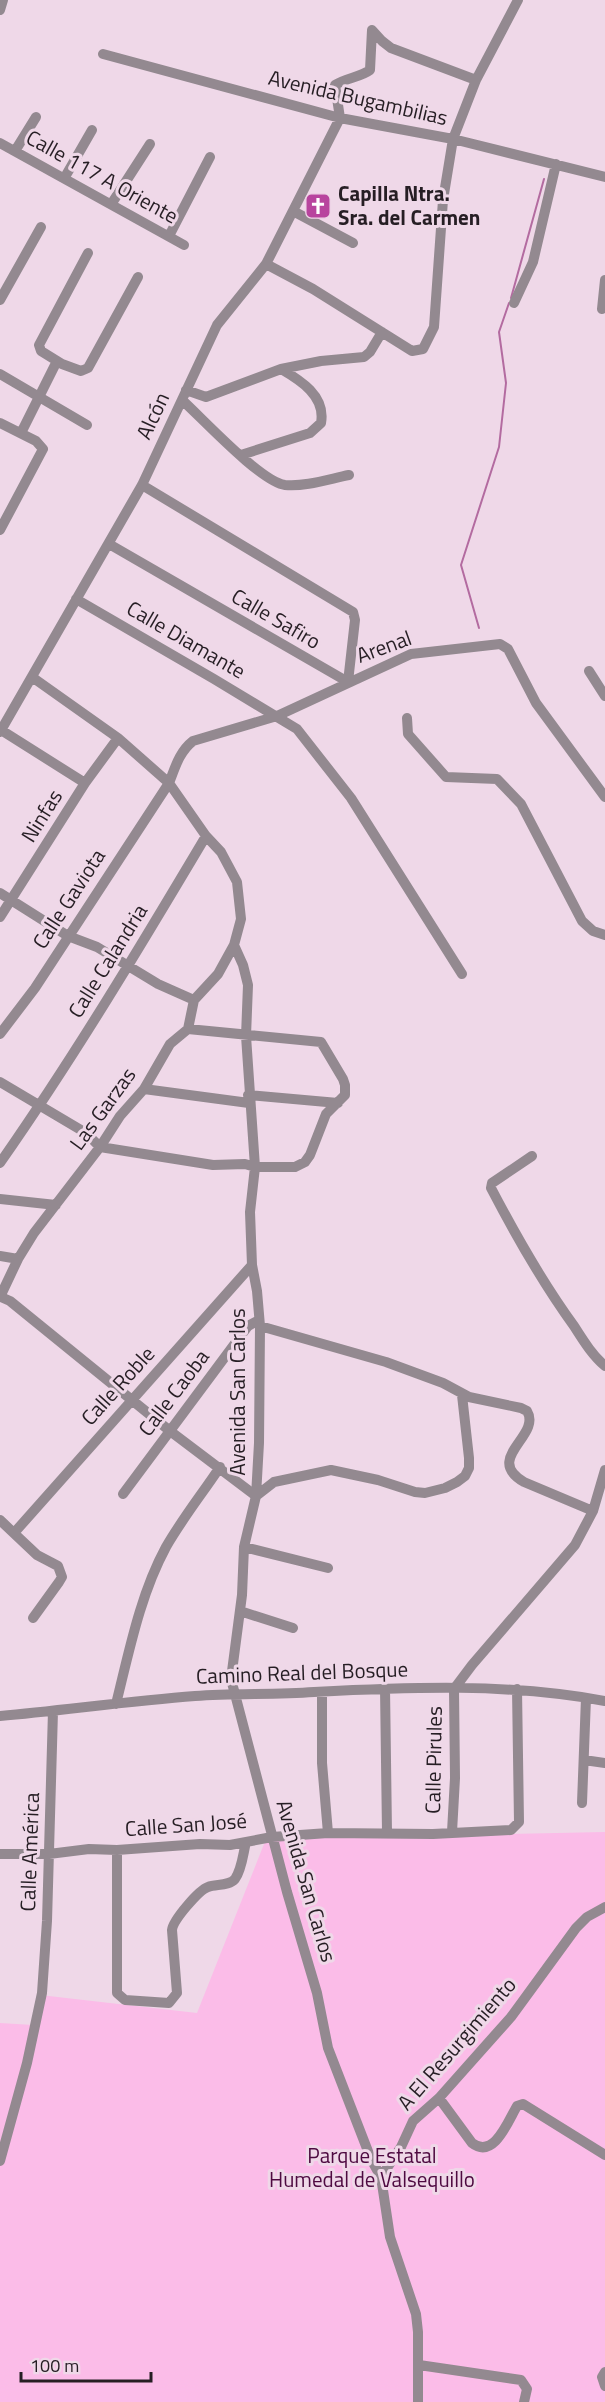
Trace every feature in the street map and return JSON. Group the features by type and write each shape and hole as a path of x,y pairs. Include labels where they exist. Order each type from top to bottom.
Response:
{"street":[{"path":"0,10 3,0"},
{"path":"266,264 313,289 412,351 418,351 427,342 434,327 443,200 453,139 476,80 518,0"},
{"path":"340,118 335,85 344,79 367,73 372,30 391,48 476,80"},
{"name":"Avenida Bugambilias","path":"103,54 340,118 453,139 605,177"},
{"path":"15,151 36,117"},
{"name":"Alcón","path":"0,731 142,485 217,325 266,264 340,118"},
{"path":"65,177 92,130"},
{"name":"Calle 117 A Oriente","path":"0,143 112,203 184,245"},
{"path":"112,203 150,144"},
{"path":"169,236 210,157"},
{"path":"514,303 533,262 556,164"},
{"path":"293,211 353,243"},
{"path":"0,300 41,227"},
{"path":"88,253 40,340 41,351 75,370 81,371 88,368 138,277"},
{"path":"602,309 605,280"},
{"path":"184,395 206,397 281,369 321,361 364,357 370,352 382,332"},
{"path":"21,433 57,361"},
{"path":"241,455 310,433 321,423 320,410 310,389 281,369"},
{"path":"0,374 87,425"},
{"path":"184,395 261,475 276,483 287,485 349,475"},
{"path":"0,423 40,445 42,453 0,530"},
{"path":"142,485 353,612 355,620 348,681"},
{"name":"Calle Safiro","path":"109,544 348,681"},
{"name":"Calle Diamante","path":"76,599 297,729 351,798 462,974"},
{"name":"Arenal","path":"169,783 180,754 193,741 277,716 348,681 411,654 500,644 508,649 536,703 605,796"},
{"path":"589,671 605,696"},
{"path":"0,1082 86,1133 100,1147 213,1165 245,1164 255,1167 295,1167 305,1162 316,1145 326,1114 345,1095 345,1085 321,1042 188,1029 194,1000 218,974 234,945 241,919 237,882 221,852 206,836 169,783 118,738 32,677"},
{"path":"407,718 408,734 446,777 497,779 521,804 582,921 593,931 605,935"},
{"path":"0,731 85,783"},
{"name":"Ninfas","path":"0,917 85,783 118,738"},
{"name":"Calle Gaviota","path":"0,1034 35,988 169,783"},
{"name":"Calle Calandria","path":"0,1163 129,966 206,836"},
{"path":"0,893 68,936 97,947 158,984 194,1000"},
{"name":"Avenida San Carlos","path":"234,945 246,976 246,1036 255,1167 250,1212 252,1265 260,1323 256,1496 244,1547 240,1611 231,1673 272,1837 317,1993 332,2059 371,2159 381,2176"},
{"name":"Las Garzas","path":"0,1297 18,1259 120,1116 144,1089 170,1044 188,1029"},
{"path":"144,1089 249,1099 338,1103"},
{"path":"532,1156 492,1183 490,1188 529,1259 557,1303 595,1356 605,1366"},
{"path":"0,1199 56,1205"},
{"path":"0,1256 18,1259"},
{"name":"Calle Roble","path":"14,1533 252,1265"},
{"path":"0,1297 10,1301 170,1431 256,1496 268,1485 280,1480 331,1470 378,1480 415,1492 445,1488 458,1482 465,1476 469,1458 462,1395"},
{"path":"260,1323 386,1362 443,1383 462,1395 512,1405 527,1411 530,1416 529,1425 509,1459 514,1475 524,1482 593,1511"},
{"name":"Calle Caoba","path":"123,1494 248,1326 260,1323"},
{"path":"116,1704 154,1573 173,1536 220,1467"},
{"path":"454,1689 472,1665 563,1561 586,1527 605,1470"},
{"path":"0,1520 37,1555 58,1566 62,1577 33,1618"},
{"path":"244,1547 328,1568"},
{"path":"240,1611 293,1628"},
{"path":"385,1688 387,1832"},
{"name":"Camino Real del Bosque","path":"0,1716 235,1693 268,1695 385,1688 517,1689 605,1701"},
{"name":"Calle Pirules","path":"452,1832 455,1779 454,1689"},
{"name":"Calle San José","path":"0,1854 49,1854 89,1849 117,1850 246,1842 272,1837 328,1833 433,1834 506,1831 518,1826 517,1689"},
{"path":"322,1692 322,1763 328,1833"},
{"path":"582,1803 586,1698"},
{"name":"Calle América","path":"0,2161 27,2063 42,1993 47,1921 53,1711"},
{"path":"584,1760 605,1763"},
{"path":"117,1850 117,1989 120,1997 125,2000 169,2003 175,1999 177,1993 172,1930 175,1920 206,1888 235,1879 240,1870 246,1842"},
{"name":"A El Resurgimiento","path":"381,2176 401,2147 413,2121 439,2098 511,2017 576,1928 587,1917 605,1907"},
{"path":"439,2098 472,2143 478,2147 487,2147 495,2142 517,2106 523,2104 605,2155"},
{"path":"381,2176 390,2237 416,2314 418,2402"},
{"path":"418,2365 521,2380 527,2389 524,2402"},
{"path":"605,2372 602,2377 605,2386"}],"green space":[{"name":"Parque Estatal Humedal de Valsequillo","path":"605,1832 605,2402 0,2402 0,2023 33,2025 40,1995 197,2013 266,1839"}],"waterway":[{"path":"511,298 544,179"},
{"path":"479,628 461,565 499,447 506,383 499,332 509,303"}],"place":[{"name":"Capilla Ntra. Sra. del Carmen","path":"318,206"}]}
